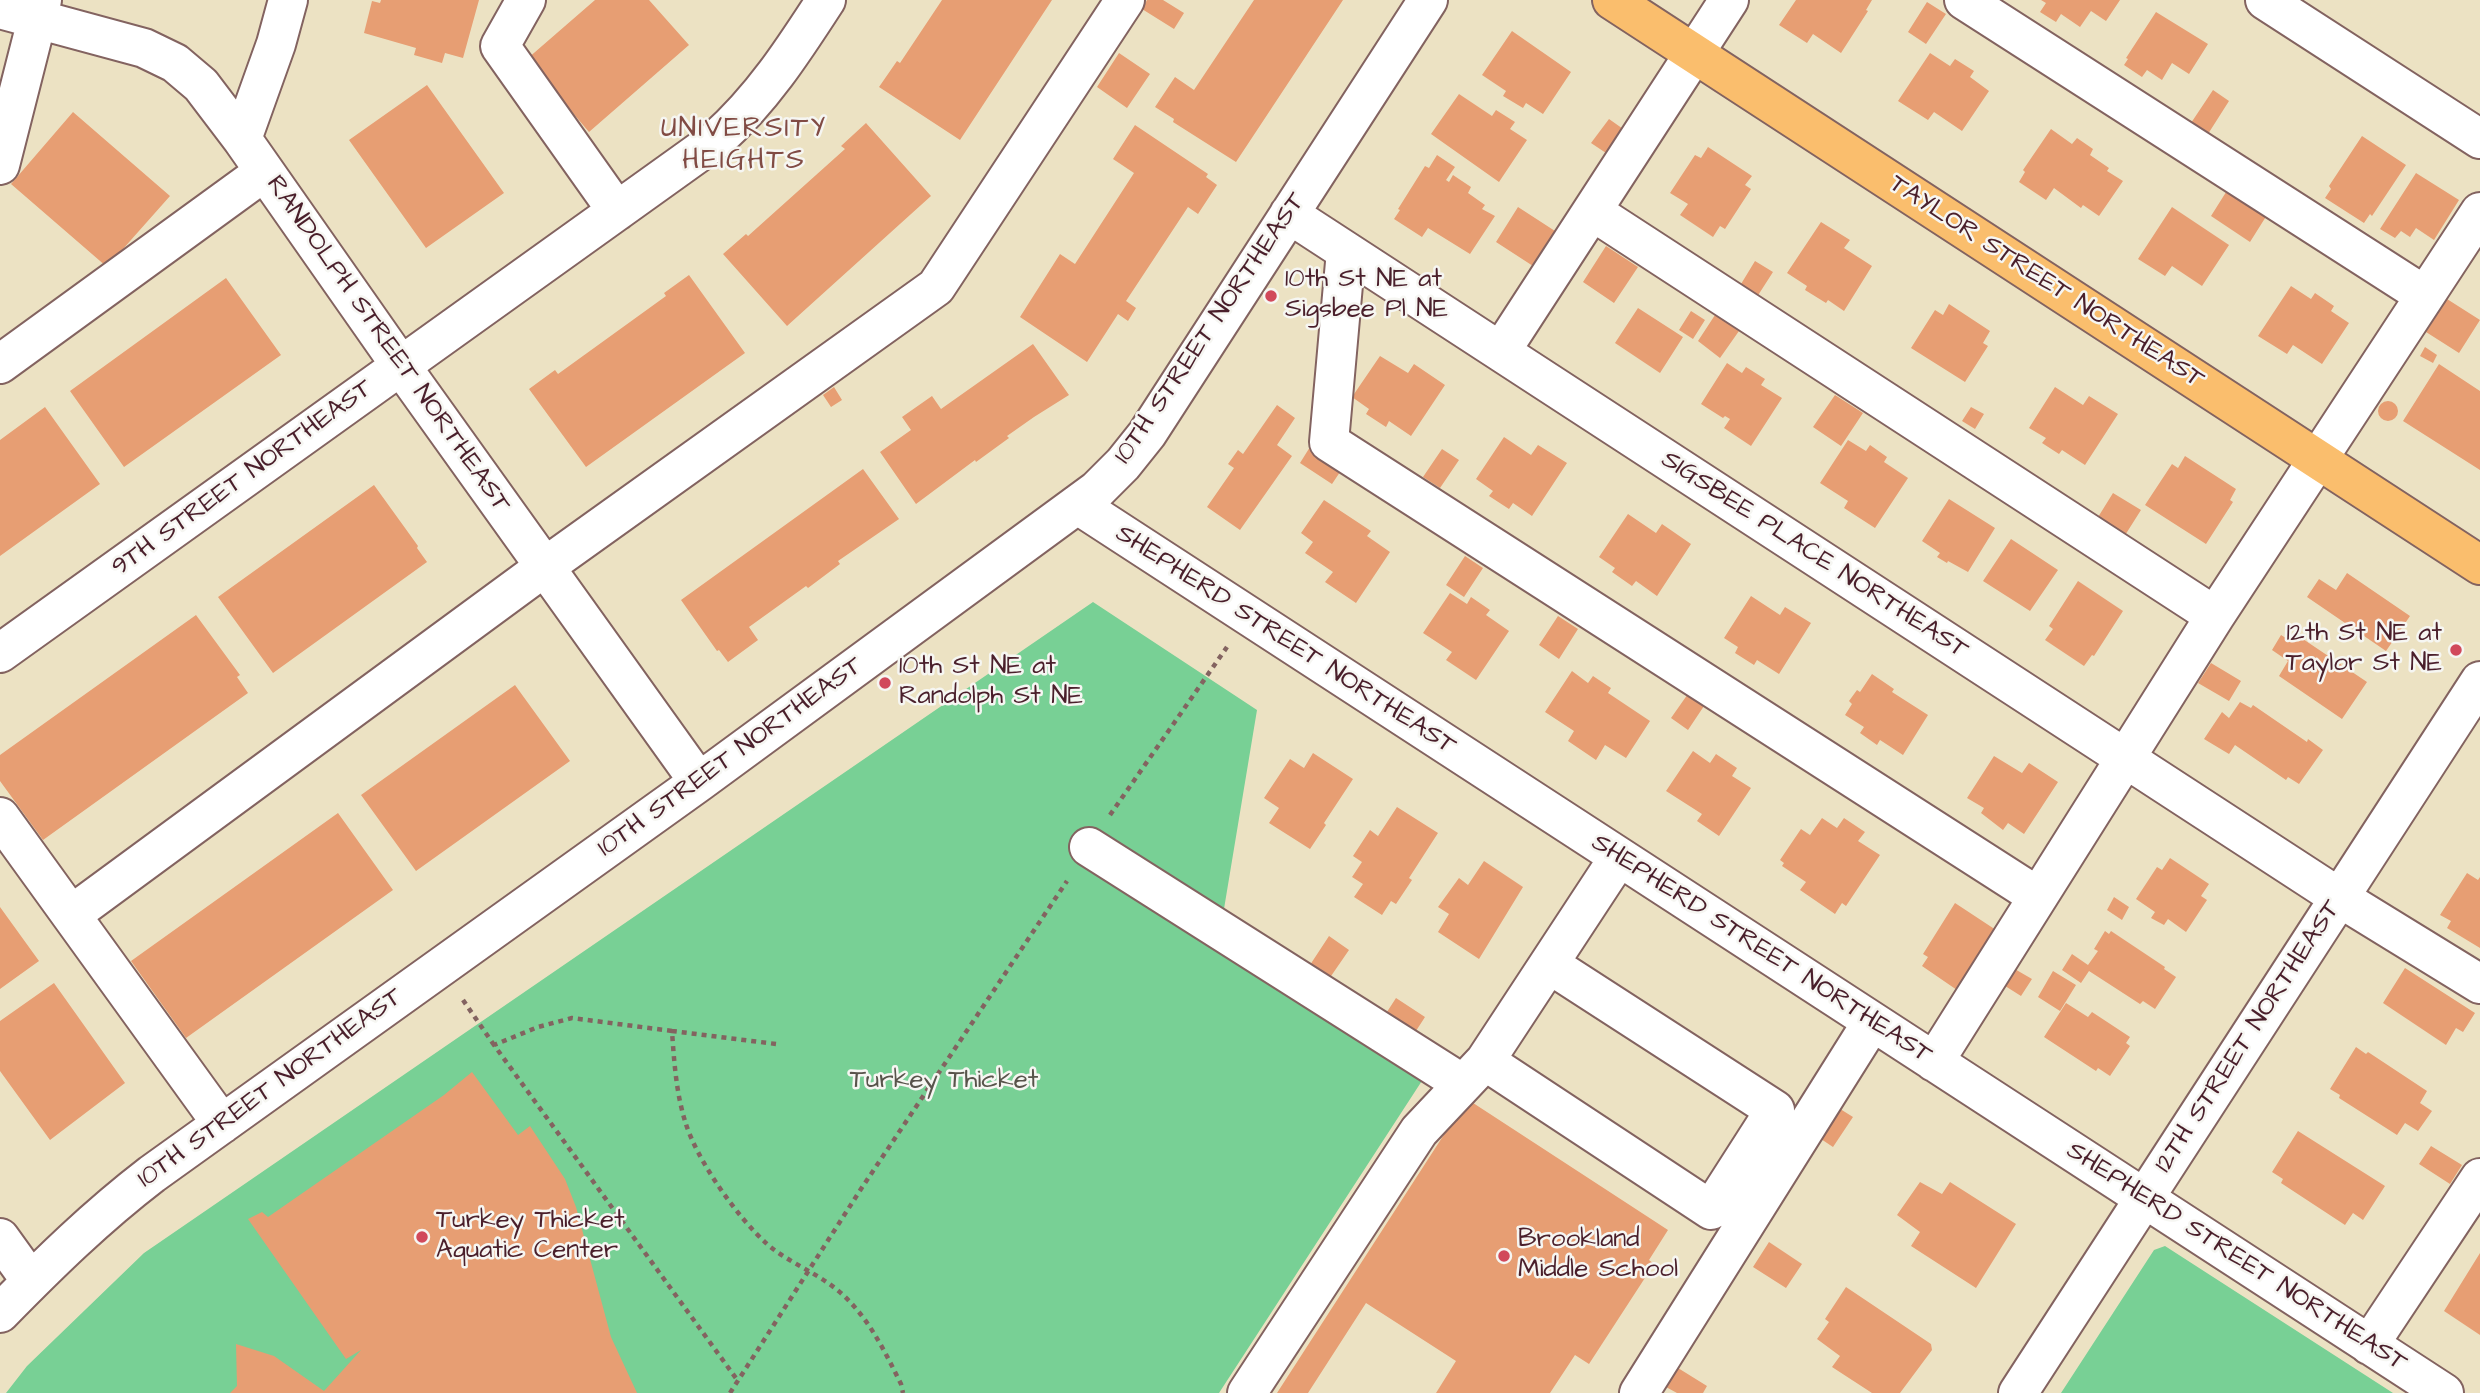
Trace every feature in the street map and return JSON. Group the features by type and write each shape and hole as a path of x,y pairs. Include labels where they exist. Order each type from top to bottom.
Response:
{"main road":[{"name":"TAYLOR STREET NORTHEAST","path":"1612,0 2480,565"}],"street":[{"path":"242,139 288,0"},
{"path":"526,0 499,46 617,211"},
{"name":"9TH STREET NORTHEAST","path":"0,652 716,140 745,113 783,66 826,0"},
{"path":"71,915 546,566 936,287 1125,0"},
{"name":"10TH STREET NORTHEAST","path":"0,1313 104,1211 699,782 1078,505 1112,475 1147,434 1428,0"},
{"path":"1501,351 1729,0"},
{"path":"1964,0 2424,295"},
{"path":"2265,0 2480,139"},
{"name":"RANDOLPH STREET NORTHEAST","path":"0,9 39,10 144,48 175,64 201,85 699,782"},
{"path":"0,165 39,10"},
{"path":"0,364 264,173"},
{"path":"1592,211 2214,616"},
{"path":"1934,1062 2214,616 2480,212"},
{"name":"SIGSBEE PLACE NORTHEAST","path":"1289,214 2340,898 2480,984"},
{"path":"1346,251 1329,442 2037,896"},
{"name":"SHEPHERD STREET NORTHEAST","path":"1078,505 2444,1393"},
{"name":"12TH STREET NORTHEAST","path":"2018,1393 2480,681"},
{"path":"0,817 222,1124"},
{"path":"1089,847 1711,1210 1775,1110 1549,964"},
{"path":"1247,1393 1419,1131 1474,1072 1619,858"},
{"path":"1639,1393 1872,1022"},
{"path":"2369,1345 2480,1178"},
{"path":"0,1238 31,1281"}],"path":[{"path":"730,1393 1089,847 1227,646"},
{"path":"441,967 494,1045 738,1381"},
{"path":"494,1045 538,1027 572,1018 776,1044"},
{"path":"672,1031 676,1075 685,1122 703,1159 727,1198 768,1245 843,1294 875,1333 903,1393"}],"green space":[{"name":"Turkey Thicket","path":"1093,602 1257,710 1219,939 1429,1070 1219,1393 6,1393 27,1366 144,1253"},
{"path":"2165,1246 2393,1393 2061,1393 2154,1250"}],"building":[{"path":"381,0 479,0 463,58 445,53 442,63 414,55 416,48 364,33 372,1 380,3"},
{"path":"595,0 649,0 689,45 589,132 527,59"},
{"path":"942,0 1052,0 960,140 879,87 897,61 900,63"},
{"path":"1147,0 1163,0 1184,13 1174,29 1142,9"},
{"path":"1254,0 1343,0 1236,162 1173,122 1174,119 1155,107 1175,77 1194,90"},
{"path":"1796,0 1872,0 1866,10 1868,11 1841,53 1813,34 1807,43 1779,25"},
{"path":"2041,0 2120,0 2106,21 2091,11 2080,27 2061,14 2056,22 2040,12 2046,3"},
{"path":"1927,2 1946,14 1926,44 1908,32"},
{"path":"2156,12 2208,44 2189,74 2172,63 2162,80 2147,70 2142,77 2124,65"},
{"path":"1512,31 1571,72 1543,114 1526,103 1523,108 1503,96 1506,91 1482,75"},
{"path":"1119,53 1150,74 1127,108 1097,87"},
{"path":"1930,53 1950,66 1955,59 1974,71 1970,77 1989,91 1962,131 1934,112 1928,120 1898,101"},
{"path":"427,85 504,193 426,248 349,140"},
{"path":"2213,90 2229,101 2208,134 2191,123"},
{"path":"1459,94 1492,116 1496,110 1515,122 1510,129 1527,140 1499,182 1431,134"},
{"path":"73,112 170,196 107,267 11,184"},
{"path":"1609,119 1626,131 1609,155 1591,143"},
{"path":"866,123 931,196 787,326 723,254 746,234 748,236 845,149 841,146"},
{"path":"1135,125 1208,174 1206,177 1217,185 1198,214 1188,207 1126,301 1136,308 1128,321 1118,314 1087,362 1020,317 1060,254 1075,264 1134,173 1113,159"},
{"path":"2051,129 2072,144 2077,138 2093,149 2090,155 2123,181 2099,216 2083,205 2081,208 2054,188 2046,200 2019,182 2025,172 2023,170"},
{"path":"2362,136 2406,165 2372,216 2370,214 2364,223 2325,198 2331,189 2329,186"},
{"path":"1708,147 1752,176 1745,185 1751,189 1725,229 1720,226 1713,237 1680,215 1688,204 1670,193 1695,155 1701,158"},
{"path":"1437,155 1455,167 1446,180 1449,182 1453,175 1471,187 1468,193 1485,205 1482,209 1495,216 1470,254 1428,228 1422,237 1394,219 1425,166 1429,168"},
{"path":"2416,173 2459,200 2434,240 2416,228 2410,237 2401,231 2395,238 2380,229"},
{"path":"2228,189 2267,215 2250,242 2211,216"},
{"path":"1518,207 1555,231 1533,266 1496,242"},
{"path":"2172,207 2229,245 2202,286 2172,266 2165,276 2138,259"},
{"path":"1821,222 1850,240 1844,248 1872,266 1844,311 1805,290 1807,286 1787,273"},
{"path":"1606,246 1638,267 1614,303 1583,282"},
{"path":"1755,261 1773,272 1755,300 1738,289"},
{"path":"689,275 745,353 586,467 529,389 555,370 558,374 666,296 664,293"},
{"path":"226,278 281,355 124,467 70,391"},
{"path":"2291,286 2311,299 2315,293 2334,306 2331,311 2349,323 2322,364 2293,345 2287,354 2258,336"},
{"path":"2447,299 2480,320 2459,353 2426,332"},
{"path":"1949,304 1990,331 1983,343 1988,346 1965,382 1911,348 1935,310 1943,315"},
{"path":"1638,308 1683,337 1660,373 1615,343"},
{"path":"1691,311 1705,320 1693,339 1679,330"},
{"path":"1715,315 1739,331 1720,358 1698,341"},
{"path":"1033,344 1069,395 1007,436 1009,438 916,504 880,452 911,430 902,417 932,396 941,409"},
{"path":"2425,347 2437,355 2433,363 2420,356"},
{"path":"1380,356 1408,373 1414,364 1445,385 1411,436 1389,421 1386,427 1366,414 1369,409 1352,397"},
{"path":"1727,363 1742,373 1746,367 1765,379 1761,385 1782,398 1751,446 1724,428 1730,419 1725,416 1723,418 1701,404"},
{"path":"2439,364 2480,391 2480,470 2403,421"},
{"path":"834,387 842,400 831,407 823,395"},
{"path":"2055,387 2083,405 2089,396 2118,414 2085,465 2062,450 2059,454 2042,443 2046,438 2029,428"},
{"path":"1835,395 1863,413 1841,446 1813,427"},
{"path":"2384,401 2392,401 2398,411 2392,421 2384,421 2378,415 2378,407"},
{"path":"1277,405 1295,418 1277,445 1292,456 1240,530 1207,507 1234,468 1228,464 1238,450 1243,454"},
{"path":"45,407 100,484 0,556 0,440"},
{"path":"1971,407 1984,414 1975,429 1962,421"},
{"path":"1504,437 1531,455 1538,445 1567,463 1532,516 1513,503 1509,509 1489,496 1493,491 1476,479"},
{"path":"1848,440 1866,451 1870,445 1887,457 1884,462 1908,478 1875,528 1844,508 1848,501 1820,483"},
{"path":"1310,447 1342,469 1332,484 1300,463"},
{"path":"1442,449 1459,460 1440,488 1423,477"},
{"path":"2185,456 2236,489 2230,500 2233,502 2206,544 2145,505 2172,464 2178,468"},
{"path":"863,469 899,519 838,561 840,564 808,588 806,586 749,627 758,640 728,662 719,650 717,651 681,600"},
{"path":"374,485 427,562 273,673 218,597"},
{"path":"2113,493 2141,510 2122,540 2095,522"},
{"path":"1949,499 1995,528 1968,572 1937,557 1940,553 1922,541"},
{"path":"1324,500 1371,531 1367,536 1390,552 1356,603 1325,582 1333,572 1305,553 1313,542 1301,533"},
{"path":"1628,514 1656,533 1662,524 1691,544 1657,596 1636,581 1632,586 1612,572 1615,568 1599,557"},
{"path":"2011,539 2058,570 2030,611 1983,581"},
{"path":"1465,556 1483,568 1464,597 1446,585"},
{"path":"2347,573 2410,616 2386,651 2307,597 2319,579 2336,590"},
{"path":"2078,581 2123,611 2094,656 2092,655 2084,666 2045,640 2053,629 2049,626"},
{"path":"1450,593 1467,604 1471,597 1490,610 1486,615 1509,631 1476,680 1446,660 1452,652 1423,633"},
{"path":"1751,596 1780,615 1785,607 1811,623 1779,674 1757,660 1754,665 1735,653 1738,647 1724,638"},
{"path":"196,615 240,675 237,677 248,693 43,840 0,781 0,755"},
{"path":"1558,616 1578,629 1559,659 1539,645"},
{"path":"2281,635 2292,642 2297,635 2367,682 2342,719 2279,676 2288,661 2272,650"},
{"path":"2211,663 2241,681 2229,701 2198,683"},
{"path":"1572,671 1588,683 1593,676 1611,688 1608,693 1650,721 1626,758 1605,745 1596,760 1568,741 1574,731 1545,712"},
{"path":"1872,674 1894,689 1892,692 1928,715 1903,755 1880,740 1877,745 1860,733 1864,727 1845,715 1852,704 1849,701 1857,690 1860,692"},
{"path":"515,685 570,761 416,871 361,795"},
{"path":"1690,691 1706,703 1688,730 1671,718"},
{"path":"2240,702 2251,708 2253,705 2323,750 2299,784 2288,777 2286,780 2235,745 2229,754 2204,739 2222,712 2229,718"},
{"path":"1693,751 1710,763 1716,754 1737,768 1732,776 1751,788 1719,836 1697,821 1702,814 1666,791"},
{"path":"1313,753 1353,779 1310,849 1269,823 1279,808 1264,798 1290,759 1304,768"},
{"path":"1994,756 2022,773 2029,763 2058,782 2024,834 2008,823 2003,830 1981,813 1984,808 1967,798"},
{"path":"1397,807 1438,833 1396,904 1391,901 1382,915 1354,897 1363,884 1352,877 1362,862 1353,856 1370,830 1378,836"},
{"path":"338,813 393,890 186,1038 131,961"},
{"path":"1822,818 1837,828 1844,818 1865,832 1858,841 1880,855 1846,906 1842,903 1835,914 1800,890 1806,882 1782,866 1784,863 1780,860 1801,829 1810,835"},
{"path":"2170,858 2209,884 2201,896 2207,900 2186,932 2168,919 2164,925 2151,918 2155,912 2136,899 2157,867 2162,870"},
{"path":"1484,861 1523,887 1479,959 1438,932 1449,914 1438,907 1459,878 1468,885"},
{"path":"2467,873 2478,880 2480,877 2480,948 2447,928 2451,921 2440,915"},
{"path":"2114,897 2129,907 2122,920 2107,910"},
{"path":"1955,903 1999,932 1957,990 1922,966 1928,957 1923,954"},
{"path":"0,907 39,961 0,989"},
{"path":"2105,931 2109,934 2111,931 2176,977 2155,1009 2143,1001 2140,1004 2089,971 2081,983 2062,970 2072,954 2088,965 2098,951 2094,949"},
{"path":"1329,936 1349,950 1329,979 1310,965"},
{"path":"2013,968 2032,979 2021,996 2002,984"},
{"path":"2405,968 2475,1013 2463,1032 2456,1028 2446,1045 2383,1003"},
{"path":"2053,971 2076,985 2060,1011 2038,997"},
{"path":"54,983 125,1083 50,1140 0,1071 0,1021"},
{"path":"1396,998 1425,1017 1414,1034 1385,1015"},
{"path":"2066,1003 2088,1017 2092,1012 2130,1037 2126,1043 2130,1046 2110,1076 2098,1068 2096,1071 2044,1037"},
{"path":"2356,1047 2427,1091 2420,1103 2432,1111 2418,1131 2405,1123 2397,1135 2339,1098 2340,1095 2330,1089"},
{"name":"Turkey Thicket Aquatic Center","path":"472,1072 518,1135 530,1126 565,1179 576,1207 611,1337 637,1393 230,1393 237,1386 236,1344 274,1356 324,1391 361,1350 346,1359 248,1219 262,1212 268,1217 444,1095"},
{"path":"1467,1099 1668,1230 1649,1260 1654,1264 1589,1364 1575,1355 1550,1393 1436,1393 1456,1361 1366,1303 1308,1393 1277,1393"},
{"path":"1837,1107 1853,1117 1833,1147 1818,1137"},
{"path":"2298,1131 2385,1186 2363,1220 2353,1213 2345,1225 2281,1183 2283,1179 2272,1172"},
{"path":"2431,1146 2462,1165 2450,1184 2419,1164"},
{"path":"1920,1182 1942,1194 1950,1182 2016,1224 1976,1288 1911,1246 1920,1232 1897,1215"},
{"path":"1769,1242 1802,1264 1786,1288 1753,1267"},
{"path":"2480,1253 2480,1335 2444,1311"},
{"path":"1846,1287 1931,1344 1932,1350 1900,1393 1872,1393 1832,1367 1840,1356 1817,1339 1829,1322 1825,1319"},
{"path":"1678,1368 1707,1386 1703,1393 1677,1393 1666,1387"}],"place":[{"name":"10th St NE at Sigsbee Pl NE","path":"1271,296"},
{"name":"12th St NE at Taylor St NE","path":"2456,650"},
{"name":"10th St NE at Randolph St NE","path":"885,683"},
{"name":"Turkey Thicket Aquatic Center","path":"422,1237"},
{"name":"Brookland Middle School","path":"1504,1256"}],"district":[{"name":"UNIVERSITY HEIGHTS","path":"744,146"}]}
